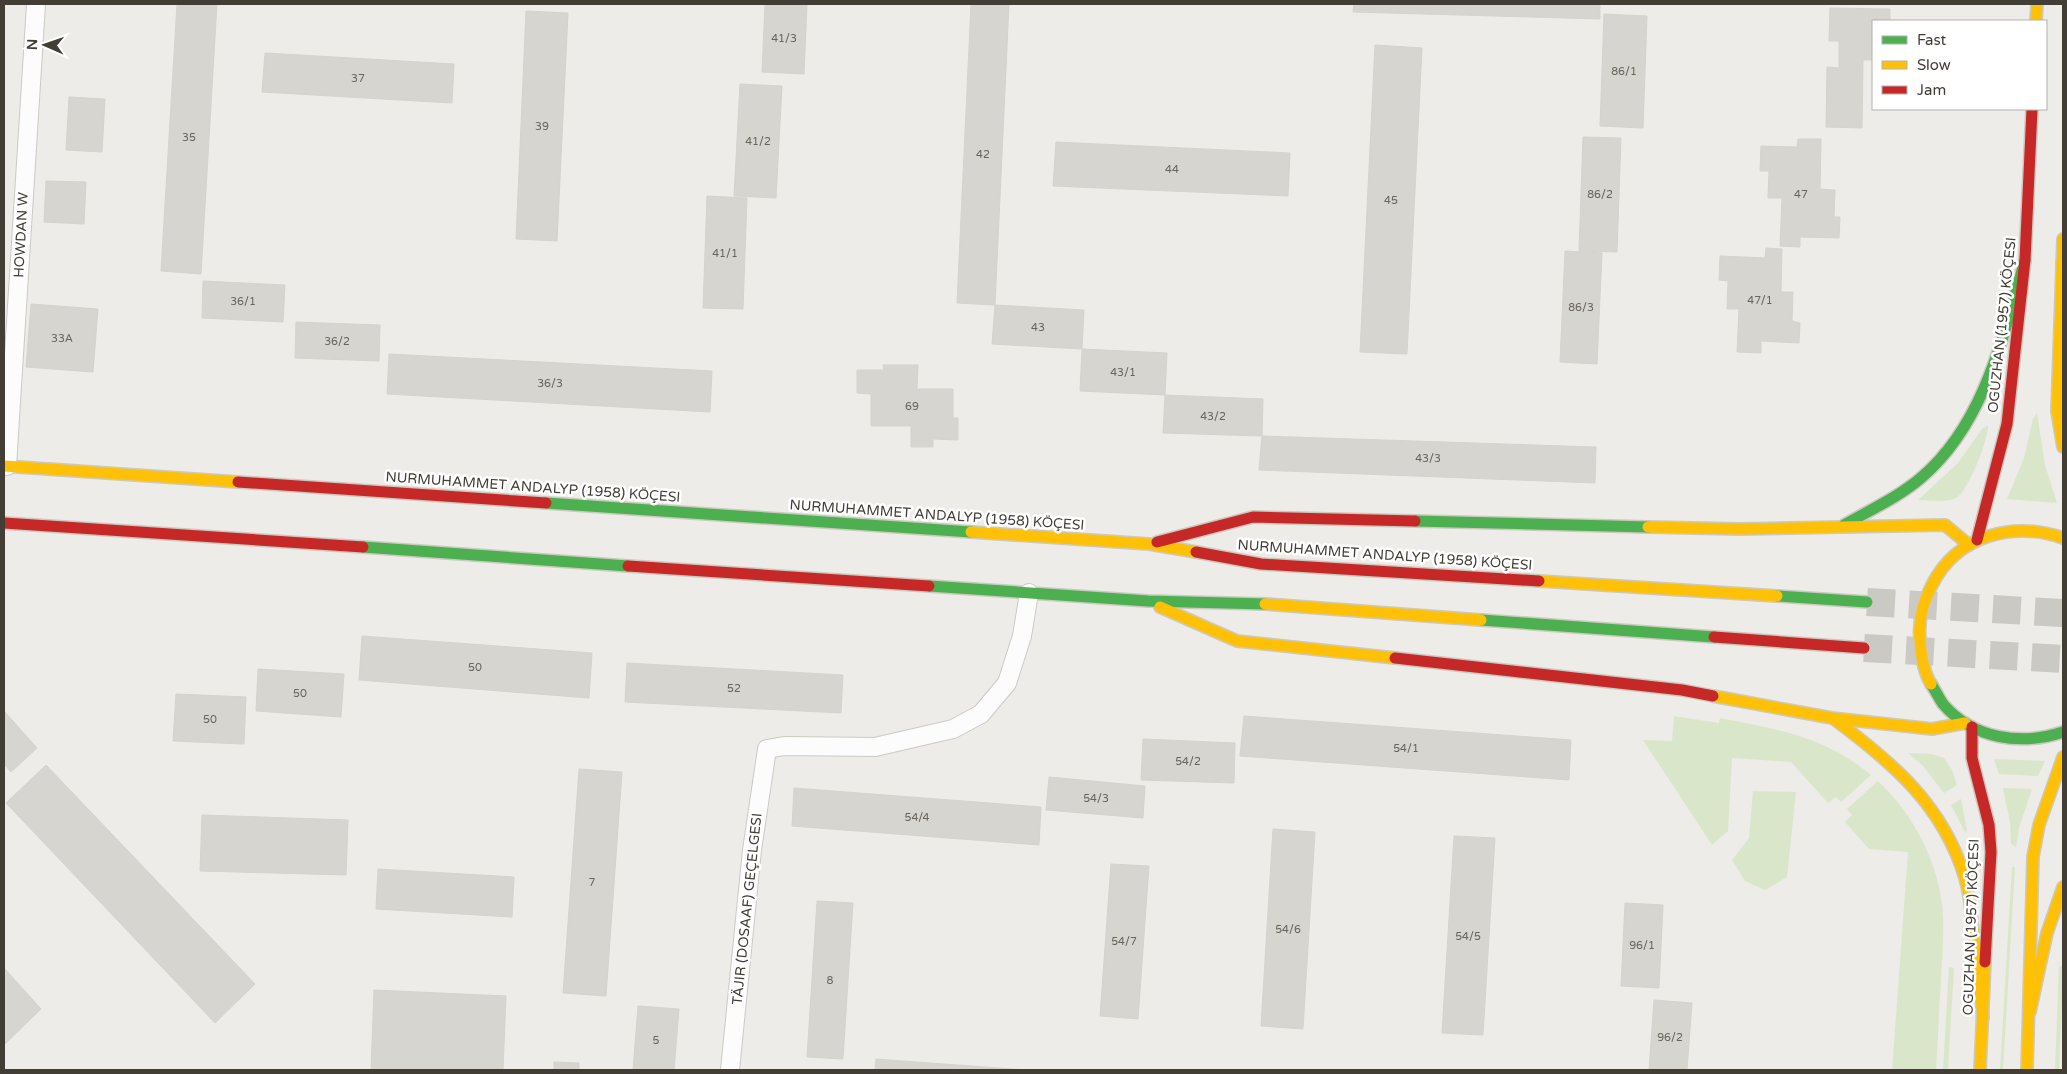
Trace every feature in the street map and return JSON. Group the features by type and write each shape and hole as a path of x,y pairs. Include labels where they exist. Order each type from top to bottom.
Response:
{"main road":[{"path":"2036,20 2037,4"},
{"name":"OGUZHAN (1957) KÖÇESI","path":"1973,542 2007,424 2025,260 2032,110"},
{"path":"2063,239 2057,411 2063,447"},
{"path":"1840,527 1899,494 1923,476 1947,452 1968,421 1987,382 2025,260"},
{"name":"NURMUHAMMET ANDALYP (1958) KÖÇESI","path":"6,466 1149,544 1261,564 1867,602"},
{"path":"1149,544 1253,517 1740,529 1944,525 1973,542"},
{"path":"4,523 1148,602 1264,604 1864,648"},
{"path":"2063,538 2038,530 2022,529 1999,532 1973,542 1955,555 1932,582 1925,598 1918,632 1923,668 1930,684 1951,712 1969,725 2002,738 2018,740 2034,740 2063,732"},
{"path":"1148,602 1237,641 1682,690 1832,718 1932,729 1969,725"},
{"path":"1832,718 1874,748 1905,776 1930,804 1948,833 1965,877 1970,899 1983,1018"},
{"name":"OGUZHAN (1957) KÖÇESI","path":"1969,725 1972,758 1989,825 1991,852 1980,1070"},
{"path":"2027,1070 2033,857 2039,825 2063,757"},
{"path":"2030,1012 2046,939 2063,887"}],"street":[{"name":"HOWDAN W","path":"6,466 36,4"},
{"name":"TÄJIR (DOSAAF) GEÇELGESI","path":"730,1070 752,850 767,749 784,746 875,747 953,729 981,714 1007,683 1022,636 1028,593"}],"green space":[{"path":"2037,413 2045,465 2057,503 2007,499 2024,458 2033,419"},
{"path":"1988,425 1977,464 1961,494 1956,498 1947,500 1918,500 1958,463 1982,429"},
{"path":"1674,716 1719,723 1720,718 1800,736 1836,752 1854,762 1871,775 1841,802 1836,797 1828,803 1791,762 1732,758 1728,831 1712,845 1643,740 1672,741"},
{"path":"1908,753 1932,754 1944,758 1952,770 1957,785 1944,793 1923,766"},
{"path":"1994,759 2045,761 2038,776 1999,774"},
{"path":"1878,781 1891,794 1914,825 1931,859 1941,896 1943,939 1936,1070 1892,1070 1908,852 1869,849 1845,822 1852,815 1847,809"},
{"path":"2003,788 2032,789 2019,828 2016,847 2011,844 2010,822"},
{"path":"1753,791 1796,792 1787,877 1765,890 1745,881 1732,860 1749,838"},
{"path":"1961,799 1967,831 1965,832 1951,805"},
{"path":"2012,867 2015,867 2003,1070 2000,1070"},
{"path":"2059,966 2063,966 2063,979 2059,1070 2055,1070"},
{"path":"1949,967 1954,968 1948,1070 1943,1070"}],"building":[{"path":"177,4 217,4 201,274 161,271"},
{"path":"765,4 807,4 804,74 762,72"},
{"path":"971,4 1009,4 995,305 957,303"},
{"path":"1354,4 1600,4 1600,19 1353,12"},
{"path":"1830,8 1890,9 1890,20 1872,20 1872,60 1863,60 1862,128 1826,127 1827,67 1839,68 1839,41 1829,41"},
{"path":"526,11 568,13 557,241 516,239"},
{"path":"1604,14 1647,16 1643,128 1600,126"},
{"path":"1375,45 1422,48 1407,354 1360,352"},
{"path":"265,53 454,64 452,103 262,92"},
{"path":"740,84 782,86 776,198 734,196"},
{"path":"69,97 105,99 102,152 66,150"},
{"path":"1583,137 1621,138 1617,252 1579,251"},
{"path":"1798,139 1821,139 1820,189 1835,190 1834,217 1840,217 1839,238 1800,237 1800,247 1780,246 1782,198 1768,198 1769,171 1760,171 1761,146 1797,147"},
{"path":"1056,142 1290,153 1288,196 1053,186"},
{"path":"46,181 86,182 84,224 44,222"},
{"path":"707,196 747,198 743,309 703,308"},
{"path":"1766,248 1782,249 1781,292 1793,292 1792,321 1800,323 1799,343 1761,341 1761,353 1737,352 1739,309 1727,309 1728,281 1719,280 1720,256 1765,258"},
{"path":"1565,251 1602,253 1597,364 1560,362"},
{"path":"203,281 285,285 283,322 202,318"},
{"path":"31,304 98,309 93,372 26,367"},
{"path":"995,305 1084,310 1082,349 992,344"},
{"path":"296,322 380,325 379,361 295,358"},
{"path":"1082,349 1167,353 1165,395 1080,391"},
{"path":"389,354 712,371 710,412 387,394"},
{"path":"883,365 918,365 917,389 953,389 953,418 958,418 958,440 933,439 933,447 911,447 911,426 871,426 871,394 857,393 857,370 884,370"},
{"path":"1165,395 1263,399 1262,436 1163,433"},
{"path":"1262,436 1596,447 1595,483 1259,470"},
{"path":"362,636 592,653 589,698 359,680"},
{"path":"627,663 843,675 841,713 625,702"},
{"path":"258,669 344,674 341,717 256,711"},
{"path":"176,694 246,697 244,744 173,741"},
{"path":"4,711 37,748 11,772 4,764"},
{"path":"1244,716 1571,740 1569,780 1240,756"},
{"path":"1143,739 1235,743 1234,783 1141,780"},
{"path":"46,765 255,984 215,1023 6,803"},
{"path":"579,769 622,772 606,996 563,993"},
{"path":"1049,777 1145,786 1143,818 1046,810"},
{"path":"794,788 1041,807 1039,845 792,826"},
{"path":"202,815 348,820 346,875 200,871"},
{"path":"1273,829 1315,832 1303,1029 1261,1026"},
{"path":"1454,836 1495,838 1483,1035 1442,1033"},
{"path":"1111,864 1149,866 1138,1019 1100,1016"},
{"path":"378,869 514,877 512,917 376,909"},
{"path":"817,901 853,903 843,1059 807,1057"},
{"path":"1625,903 1663,905 1659,988 1621,986"},
{"path":"4,968 41,1009 4,1045"},
{"path":"374,990 506,996 503,1070 371,1070"},
{"path":"1654,1000 1692,1003 1687,1070 1649,1070"},
{"path":"638,1006 679,1009 674,1070 633,1070"},
{"path":"876,1059 1026,1070 875,1070"},
{"path":"554,1062 579,1063 579,1070 554,1070"}],"tunnel":[{"path":"1867,602 2063,613"},
{"path":"1864,648 2063,659"}],"traffic: fast":[{"path":"1844,525 1894,497 1922,477 1944,455 1962,431 1989,377 2025,260"},
{"path":"546,503 971,532"},
{"path":"1415,521 1648,527"},
{"path":"363,547 628,566"},
{"path":"929,586 1148,601 1265,604"},
{"path":"1777,596 1867,602"},
{"path":"1481,620 1714,637"},
{"path":"1931,684 1943,704 1955,716 1983,732 2014,739 2047,736 2063,732"}],"traffic: slow":[{"path":"2036,20 2037,4"},
{"path":"2063,239 2057,411 2063,447"},
{"path":"2062,264 2063,270"},
{"path":"4,466 238,482"},
{"path":"1648,527 1740,529 1945,525 1969,545"},
{"path":"1931,684 1923,663 1920,646 1920,625 1926,598 1943,568 1956,554 1988,536 2006,532 2025,531 2063,538"},
{"path":"971,532 1149,544 1196,552"},
{"path":"1539,581 1777,596"},
{"path":"1265,604 1481,620"},
{"path":"1160,607 1237,641 1395,658"},
{"path":"1713,696 1832,718 1932,729 1965,723"},
{"path":"1834,719 1896,769 1929,807 1944,829 1955,852 1969,894 1983,1018"},
{"path":"2027,1070 2033,857 2039,825 2063,757"},
{"path":"2030,1012 2047,933 2063,887"},
{"path":"1980,1070 1985,962"}],"traffic: jam":[{"path":"1977,540 2007,424 2025,260 2032,110"},
{"path":"238,482 546,503"},
{"path":"1157,542 1253,517 1415,521"},
{"path":"4,523 363,547"},
{"path":"1196,552 1261,564 1539,581"},
{"path":"628,566 929,586"},
{"path":"1714,637 1864,648"},
{"path":"1395,658 1682,690 1713,696"},
{"path":"1972,727 1972,758 1989,825 1991,852 1985,962"}]}
